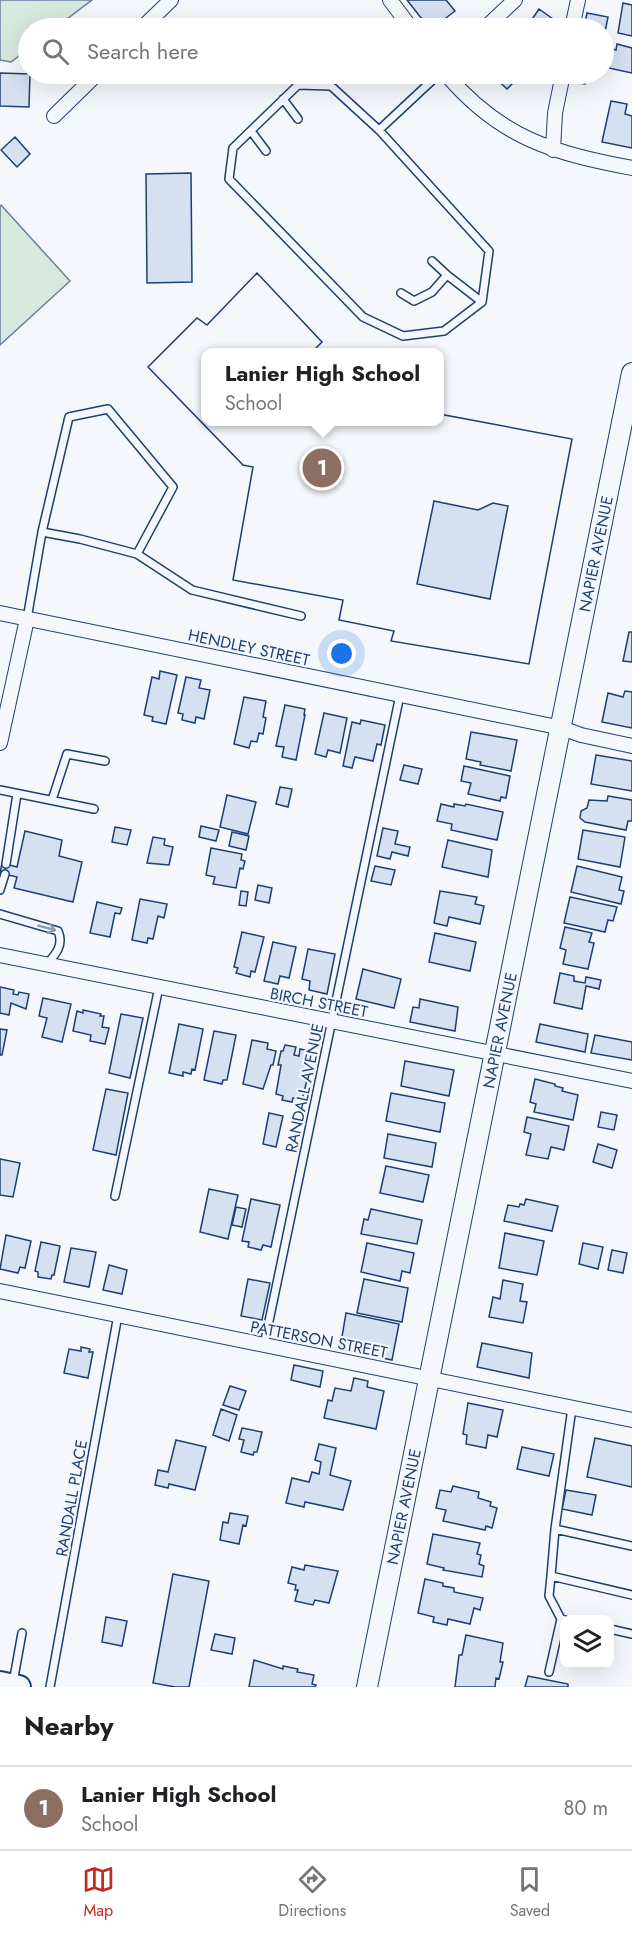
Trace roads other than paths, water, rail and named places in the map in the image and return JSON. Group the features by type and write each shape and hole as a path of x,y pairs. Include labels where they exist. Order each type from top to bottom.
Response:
{"street":[{"path":"152,18 171,0"},
{"path":"390,0 404,18"},
{"path":"495,18 514,0"},
{"path":"574,18 578,0"},
{"path":"54,116 87,84"},
{"path":"455,84 465,96 493,119 522,137 579,158 632,168"},
{"path":"553,150 555,113 561,84"},
{"name":"NAPIER AVENUE","path":"367,1687 628,410 632,373"},
{"name":"HENDLEY STREET","path":"0,613 562,728 581,735 632,746"},
{"path":"0,743 5,694 27,619"},
{"name":"BIRCH STREET","path":"0,955 632,1080"},
{"name":"PATTERSON STREET","path":"0,1291 632,1420"}],"lane":[{"path":"379,130 428,84"},
{"path":"298,85 331,86 379,130 489,251 482,302 444,331 403,336 363,317 229,179 233,148 283,99 298,85"},
{"path":"283,99 298,118"},
{"path":"251,131 266,151"},
{"path":"432,261 447,276 482,302"},
{"path":"401,293 414,301 432,292 447,276"},
{"path":"27,619 42,532 69,417 108,409 173,487 136,554"},
{"path":"42,532 80,539 136,554 192,590 302,616"},
{"name":"RANDALL AVENUE","path":"264,1345 400,695"},
{"path":"52,800 67,754 105,761"},
{"path":"0,790 94,809"},
{"path":"6,864 17,794"},
{"path":"0,890 5,874"},
{"path":"0,914 58,931 61,938 58,951 47,965"},
{"path":"115,1196 159,987"},
{"name":"RANDALL PLACE","path":"50,1687 118,1315"},
{"path":"561,1615 549,1596 555,1529 572,1407"},
{"path":"555,1529 632,1546"},
{"path":"551,1576 632,1595"},
{"path":"549,1672 560,1630"},
{"path":"614,1630 632,1634"},
{"path":"10,1685 22,1633"}],"place":[{"name":"Lanier High School","path":"322,468"}]}
